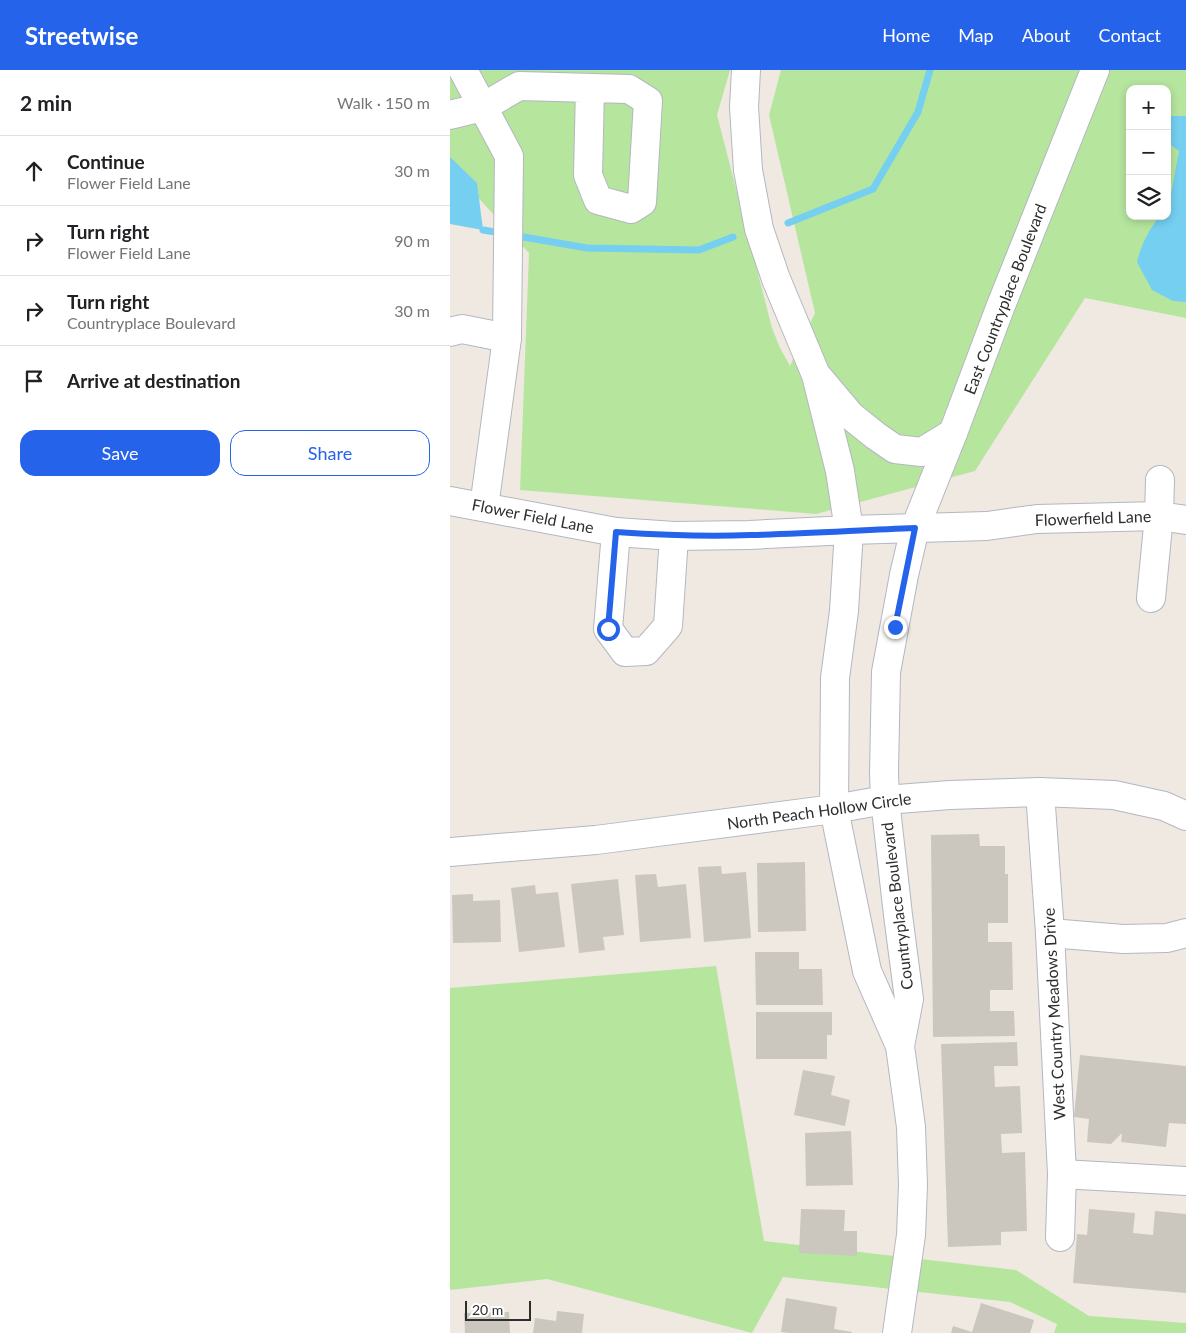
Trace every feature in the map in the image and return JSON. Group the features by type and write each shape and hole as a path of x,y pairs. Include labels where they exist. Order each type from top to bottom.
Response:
{"street":[{"path":"463,70 509,156 507,338 484,507"},
{"path":"746,70 744,107 748,170 760,229 776,279 816,375 851,416 895,449 922,452 953,433"},
{"name":"East Countryplace Boulevard","path":"915,528 1000,308 1096,70"},
{"path":"450,114 483,107 520,86 590,88"},
{"path":"450,332 462,330 507,338"},
{"name":"Countryplace Boulevard","path":"816,375 840,471 849,530 844,611 835,678 834,809 867,971 900,1046 911,1127 913,1185 911,1235 898,1333"},
{"path":"1151,598 1160,516 1160,480"},
{"name":"Flower Field Lane","path":"450,501 616,532 674,536 749,536 1001,524"},
{"name":"Flowerfield Lane","path":"1001,524 1037,519 1160,516 1186,520"},
{"name":"Countryplace Boulevard","path":"900,1046 909,999 884,800 886,672 915,528"},
{"name":"Flower Field Lane","path":"616,532 608,629 626,652 646,650 668,626 674,536"},
{"name":"North Peach Hollow Circle","path":"450,852 596,840 834,809 884,800 950,794 1040,792 1114,794 1164,806 1186,816"},
{"name":"West Country Meadows Drive","path":"1040,792 1050,933 1062,1174 1060,1237"},
{"path":"1050,933 1122,939 1167,938 1186,933"},
{"path":"1062,1174 1186,1181"}],"green space":[{"path":"450,70 730,70 717,115 772,328 790,366 815,313 769,115 781,70 1186,70 1186,318 1085,298 975,471 816,514 520,490 529,253 450,167"},
{"path":"716,966 764,1241 1016,1270 1089,1316 1186,1323 1186,1333 1054,1333 1057,1324 1010,1302 783,1277 752,1333 547,1279 450,1290 450,988"}],"water":[{"path":"1171,116 1186,116 1186,302 1173,301 1152,290 1137,262 1143,243 1157,220 1171,220 1171,194 1179,151 1171,145"},
{"path":"450,157 477,183 483,230 450,224"}],"building":[{"path":"979,834 980,846 1005,846 1005,874 1008,874 1008,923 988,923 988,942 1012,942 1013,990 990,990 990,1011 1014,1011 1015,1036 933,1037 931,835"},
{"path":"805,862 806,931 758,932 757,863"},
{"path":"721,866 722,874 746,872 751,938 704,942 698,867"},
{"path":"656,874 658,887 686,884 691,938 640,942 635,875"},
{"path":"618,879 624,935 603,937 605,950 579,953 571,884"},
{"path":"535,885 536,894 558,892 565,947 519,952 511,888"},
{"path":"473,894 473,901 500,900 501,942 453,943 452,895"},
{"path":"755,952 799,952 799,969 822,969 823,1005 756,1005"},
{"path":"756,1012 832,1012 832,1035 827,1035 827,1059 756,1059"},
{"path":"1017,1042 1018,1066 994,1066 995,1087 1020,1086 1022,1133 1001,1134 1002,1153 1025,1152 1027,1231 1001,1232 1001,1245 948,1247 941,1044"},
{"path":"1080,1055 1186,1066 1186,1124 1169,1123 1166,1147 1121,1142 1122,1133 1111,1144 1087,1142 1089,1119 1074,1117"},
{"path":"803,1070 835,1076 831,1095 850,1100 845,1126 794,1115"},
{"path":"851,1131 853,1185 806,1186 805,1133"},
{"path":"801,1209 845,1210 844,1231 857,1231 857,1256 799,1253"},
{"path":"1089,1209 1135,1213 1133,1233 1153,1235 1155,1211 1186,1214 1186,1293 1073,1283 1077,1234 1087,1235"},
{"path":"786,1298 837,1307 834,1329 852,1333 781,1332"},
{"path":"981,1303 1034,1320 1030,1333 951,1333 953,1326 972,1332"},
{"path":"557,1311 584,1314 582,1333 533,1333 535,1318 556,1321"},
{"path":"509,1312 510,1333 465,1333 464,1313"}],"waterway":[{"path":"788,223 873,189 918,112 930,70"},
{"path":"483,230 502,233"},
{"path":"512,235 587,248 699,250 733,237"}],"route":[{"path":"608,629 616,532 674,536 749,536 915,528 895,627"}]}
